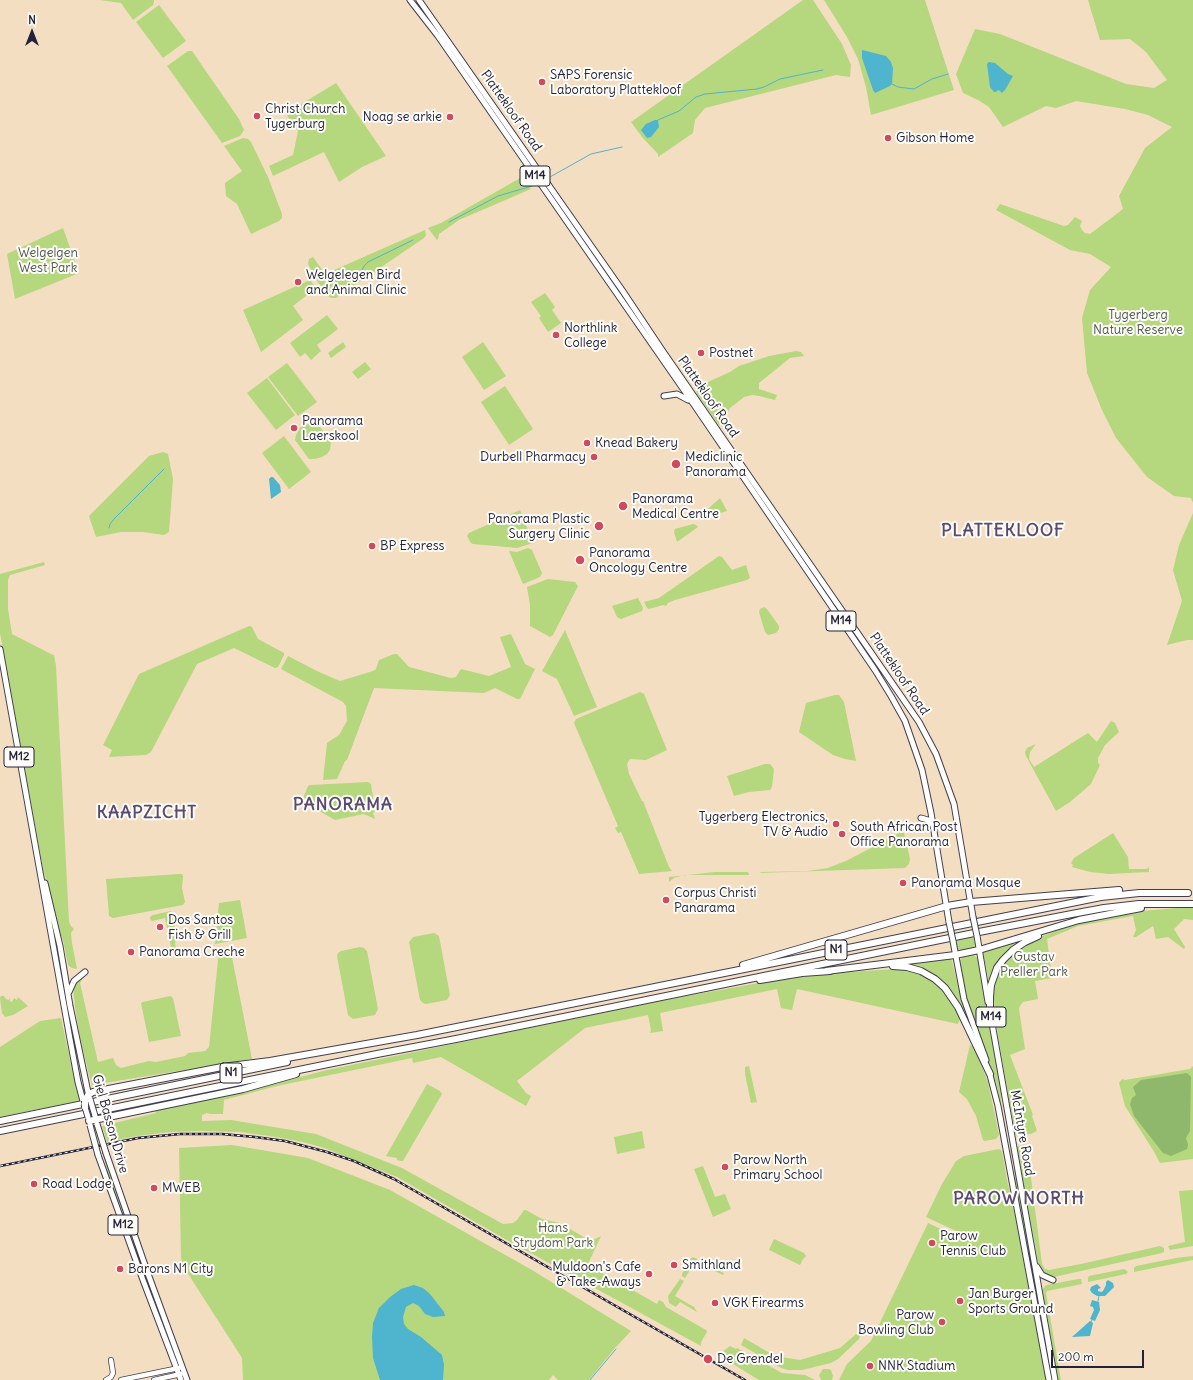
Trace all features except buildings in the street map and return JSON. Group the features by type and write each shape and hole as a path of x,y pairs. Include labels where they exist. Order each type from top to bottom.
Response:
{"highway":[{"path":"696,978 947,906 971,902 1124,890 1158,890 1191,893"},
{"name":"N1","path":"0,1121 400,1038 1101,896 1139,892 1191,893"},
{"name":"N1","path":"0,1131 971,933 1104,908 1139,904 1192,904"},
{"path":"826,971 955,955 979,950 1078,920 1133,909 1192,904"},
{"path":"990,1015 992,981 997,968 1006,956 1025,942 1078,920"},
{"path":"693,990 802,973 898,966 914,969 928,974 940,983 951,995 990,1074"},
{"path":"87,1101 93,1092 222,1067 270,1061 400,1038"},
{"path":"89,1121 243,1089 328,1064"}],"main road":[{"name":"Plattekloof Road","path":"410,0 443,43 692,403 875,670 891,696 905,721 915,746 922,770 953,942"},
{"name":"Plattekloof Road","path":"420,0 618,284 666,357 919,722 936,754 952,797 977,936"},
{"path":"664,396 678,394 692,403"},
{"name":"Giel Basson Drive","path":"0,649 78,1082 96,1120 106,1154 146,1270 183,1367 182,1376"},
{"path":"921,818 928,820 933,827"},
{"name":"Giel Basson Drive","path":"39,865 60,946 87,1101 89,1121 98,1155 176,1368 187,1380"},
{"name":"McIntyre Road","path":"977,936 1055,1380"},
{"name":"McIntyre Road","path":"953,942 964,999 990,1074 998,1106 1049,1380"},
{"path":"69,995 73,982 85,972"},
{"path":"1034,1260 1040,1273 1053,1280"},
{"path":"106,1380 111,1377 113,1373 111,1360"},
{"path":"120,1380 183,1367"},
{"path":"154,1380 182,1376"}],"green space":[{"path":"100,0 154,0 154,2 153,5 133,20 121,3"},
{"path":"803,0 813,0 842,44 851,65 850,77 836,75 705,108 695,120 693,133 658,157 658,154 642,137 631,122"},
{"path":"824,0 925,0 954,90 871,115 866,87 858,59 847,37"},
{"name":"Tygerberg Nature Reserve","path":"1088,0 1193,0 1193,503 1191,498 1174,496 1147,477 1116,438 1102,410 1087,373 1082,318 1090,290 1111,267 1090,254 1070,250 996,210 1000,204 1064,226 1068,225 1075,217 1082,221 1080,226 1082,230 1085,233 1090,234 1123,209 1119,196 1145,148 1172,127 1148,115 1125,109 1076,101 1056,108 1046,106 1003,127 989,107 963,93 956,74 975,29 1000,34 1126,84 1154,88 1167,80 1146,52 1130,39 1100,40"},
{"path":"159,5 186,41 163,58 136,22"},
{"path":"188,51 192,51 239,119 244,130 240,136 222,143 167,66"},
{"path":"336,83 386,156 362,167 339,182 324,152 273,176 269,166 293,155 298,131 284,111 296,111 298,106"},
{"path":"243,138 248,139 251,142 268,177 282,214 282,218 279,221 251,234 237,204 226,196 225,183 242,171 224,146"},
{"path":"522,177 531,189 459,220 439,234 437,240 428,228 441,223"},
{"name":"Welgelgen West Park","path":"63,228 79,273 15,299 7,254"},
{"path":"425,230 426,235 424,238 336,298 331,298 328,296 315,278 308,264 309,259 313,257 325,274"},
{"path":"310,280 316,288 293,306 303,320 261,352 243,310"},
{"path":"545,293 555,307 552,310 561,323 548,332 539,318 541,316 531,302"},
{"path":"327,315 338,329 317,345 321,351 311,360 305,353 300,357 290,343"},
{"path":"343,342 346,347 331,358 328,353"},
{"path":"483,342 506,376 484,390 462,357"},
{"path":"796,351 801,352 804,356 790,358 759,383 759,389 777,395 775,400 752,395 744,397 730,408 724,421 719,425 697,394 696,390 699,386 730,372 739,366 769,356"},
{"path":"365,362 371,369 358,379 352,372"},
{"path":"287,363 317,402 298,416 268,377"},
{"path":"267,378 295,415 276,430 247,393"},
{"path":"505,386 533,429 509,445 481,402"},
{"path":"317,423 331,442 330,450 327,454 315,459 309,459 295,440 300,428 304,425"},
{"path":"284,436 311,472 289,489 262,453"},
{"path":"163,452 168,454 173,479 169,532 164,535 143,532 121,532 96,537 89,516 149,456"},
{"path":"720,498 727,511 701,519 698,518"},
{"path":"520,510 533,543 517,548 471,543 467,536 469,533"},
{"path":"1193,513 1193,640 1167,645 1182,601 1173,570 1179,545"},
{"path":"693,524 698,527 677,542 674,532 675,529"},
{"path":"528,548 532,550 542,573 540,577 523,584 509,551 517,552"},
{"path":"719,556 722,557 732,570 746,565 750,578 675,600 668,603 666,606 663,605 649,609 647,608 644,602 659,598"},
{"path":"44,562 45,565 10,575 8,580 8,609 12,634 54,655 56,666 69,922 74,929 71,933 77,969 68,965 63,940 60,934 43,869 0,633 0,574"},
{"path":"548,579 575,582 578,586 553,635 550,637 530,626 530,605 527,587"},
{"path":"638,598 643,608 642,611 621,619 617,617 612,606"},
{"path":"764,607 779,626 776,633 768,635 765,632 759,612 760,609"},
{"path":"249,626 252,627 258,639 284,653 278,667 275,668 234,648 197,664 151,752 146,755 109,757 112,750 103,745 139,674"},
{"path":"565,630 597,707 574,716 557,679 542,671"},
{"path":"511,634 525,664 535,669 520,699 517,699 495,688 484,693 374,688 347,760 345,761 337,779 323,780 327,743 339,735 347,721 346,706 343,702 281,669 288,656 340,681 373,671 376,669 379,660 394,654 397,654 409,667 451,678 456,677 461,669 489,676 511,667 500,637"},
{"path":"640,692 644,694 667,750 646,760 630,759 627,764 629,774 643,801 669,867 672,871 639,874 621,832 618,833 615,828 618,826 574,723 576,719"},
{"path":"839,695 844,702 856,761 833,755 799,732 806,703"},
{"path":"1111,721 1115,723 1119,732 1105,745 1098,758 1098,763 1100,765 1091,784 1070,802 1056,811 1026,756 1025,752 1027,748 1036,744 1030,752 1029,759 1034,767 1088,733 1097,742"},
{"path":"765,764 770,764 774,769 772,787 770,790 749,792 734,796 727,776"},
{"path":"368,782 371,784 375,811 373,813 375,819 364,814 335,820 302,801 308,786 310,785"},
{"path":"901,832 904,833 910,859 909,864 905,868 759,873 808,871 828,868 848,860"},
{"path":"1113,833 1128,857 1129,869 1147,869 1149,867 1149,872 1109,874 1090,872 1072,867 1073,865 1071,863 1074,858"},
{"path":"715,872 749,873 749,875 687,875"},
{"path":"182,874 182,888 185,902 183,905 113,918 109,916 106,879"},
{"path":"682,876 674,878 669,882 669,877"},
{"path":"240,900 247,938 215,944 219,903"},
{"name":"Gustav Preller Park","path":"1189,907 1193,908 1193,920 1184,919 1174,929 1185,947 1184,949 1168,937 1156,939 1153,926 1136,937 1133,937 1136,930 1133,916 1078,926 1047,939 1052,978 1035,981 1038,999 1023,1002 1020,1006 1019,1009 1025,1049 1010,1055 1033,1115 1032,1116 1037,1131 1031,1134 1015,1134 998,1036 993,992 1000,967 1012,952 1030,941 1066,927 1131,912"},
{"path":"171,911 175,928 176,951 158,955 156,953 157,949 171,947 165,918 152,921 150,917"},
{"path":"434,933 439,936 450,995 447,1000 426,1004 420,1000 409,942 413,937"},
{"path":"974,936 974,948 961,950 957,949 956,940"},
{"path":"1023,939 1025,941 1015,946 989,984 983,952"},
{"path":"230,947 252,1059 92,1085 80,1038 75,1007 73,987 74,983 79,978 83,978 80,983 98,1062 113,1058 116,1065 121,1068 149,1061 156,1062 185,1056 188,1053 205,1051 209,1047 219,951"},
{"path":"360,947 367,951 378,1009 375,1015 353,1019 348,1015 337,956 341,951"},
{"path":"973,955 978,958 1007,1135 997,1087 973,1020 963,981 960,960 963,957"},
{"path":"950,958 962,1002 976,1039 959,1003 946,984 926,970 903,963"},
{"name":"Hans Strydom Park","path":"898,969 913,971 927,977 940,987 949,998 960,1019 958,1024 797,989 792,1010 781,1008 777,989 660,1013 663,1031 650,1033 651,1030 648,1015 585,1028 517,1081 526,1093 531,1096 526,1106 441,1057 413,1063 412,1058 277,1086 224,1100 223,1114 207,1113 202,1115 202,1121 231,1120 316,1134 402,1168 503,1224 513,1223 524,1210 526,1210 542,1219 560,1223 587,1239 593,1240 601,1236 587,1266 608,1276 657,1304 659,1300 663,1302 666,1307 706,1330 707,1332 701,1342 701,1346 505,1239 397,1177 327,1149 303,1142 240,1132 170,1132 137,1136 107,1142 102,1126 156,1113 155,1111 258,1088 327,1070 670,999 811,974"},
{"path":"1,996 4,996 9,1000 10,997 10,1001 12,1002 14,998 17,1000 18,997 28,1006 13,1015 5,1017 2,1013"},
{"path":"170,996 173,998 181,1036 149,1042 141,1003"},
{"path":"61,1018 79,1101 0,1117 0,1047 40,1021"},
{"path":"970,1045 975,1049 988,1082 999,1135 996,1139 983,1140 976,1116 967,1099 959,1092"},
{"path":"749,1066 757,1102 751,1103 745,1074 745,1067"},
{"path":"1193,1066 1193,1159 1160,1163 1125,1106 1119,1083 1122,1079 1125,1080 1190,1069"},
{"path":"1187,1073 1191,1077 1190,1131 1186,1138 1188,1145 1187,1149 1171,1156 1163,1153 1134,1116 1130,1104 1132,1098 1136,1095 1133,1087 1141,1080"},
{"path":"427,1084 440,1091 442,1094 403,1161 386,1156"},
{"path":"642,1131 645,1148 617,1154 614,1137"},
{"path":"232,1145 308,1158 390,1190 532,1270 631,1331 589,1380 558,1380 553,1375 549,1380 243,1380 242,1358 185,1269 181,1258 179,1148"},
{"path":"1018,1146 1027,1146 1042,1264 1045,1269 1049,1270 1081,1264 1160,1246 1164,1248 1164,1252 1054,1277 1044,1275 1038,1265 1016,1148"},
{"name":"Jan Burger Sports Ground","path":"999,1149 1002,1151 1021,1241 1046,1380 839,1380 847,1364 871,1341 928,1223 956,1236 956,1231 926,1217 942,1184 956,1161 964,1156"},
{"path":"1011,1150 1035,1278 1032,1273"},
{"path":"103,1154 136,1246 142,1271 109,1179"},
{"path":"703,1166 715,1197 725,1194 731,1209 713,1217 694,1169"},
{"path":"1193,1190 1193,1246 1170,1250 1168,1246 1185,1242 1179,1191"},
{"path":"774,1239 804,1253 806,1256 800,1265 769,1250"},
{"path":"1193,1256 1193,1260 1134,1272 1134,1268 1136,1266"},
{"path":"693,1257 698,1261 724,1273 723,1275 695,1262 685,1278 682,1274 689,1260"},
{"path":"1124,1269 1128,1272 1126,1274 1088,1282 1089,1276"},
{"path":"680,1279 684,1281 675,1296 694,1307 697,1312 680,1302 676,1307 669,1303 668,1296"},
{"path":"1081,1279 1082,1284 1047,1291 1046,1293 1061,1380 1058,1380 1042,1290 1047,1285"},
{"path":"856,1334 860,1336 859,1339 838,1359 831,1363 802,1370 788,1370 781,1368 741,1345 744,1338 775,1356 800,1360 840,1348"},
{"path":"730,1346 736,1349 737,1348 782,1373 805,1375 815,1380 759,1380 718,1355"},
{"path":"823,1369 831,1370 833,1376 832,1380 821,1380 819,1375"}],"water":[{"path":"862,50 886,56 891,62 893,68 892,84 890,86 875,93 862,58"},
{"path":"989,62 995,63 1008,74 1013,76 1002,93 998,90 994,92 990,87 987,64"},
{"path":"658,120 659,127 651,137 647,138 641,130 646,124"},
{"path":"273,477 280,485 281,492 271,499 269,479"},
{"path":"1108,1280 1113,1283 1114,1287 1105,1296 1097,1296 1092,1293 1090,1290 1091,1287 1097,1284 1101,1288 1098,1289 1098,1291 1103,1291"},
{"path":"414,1285 423,1288 430,1294 444,1312 445,1316 433,1317 425,1314 419,1306 413,1303 406,1307 403,1317 404,1324 408,1329 421,1337 442,1355 444,1365 443,1380 380,1380 373,1358 373,1323 379,1308 390,1297 401,1289"},
{"path":"1092,1300 1099,1302 1100,1310 1095,1321 1090,1319 1094,1310 1093,1307 1090,1306"},
{"path":"1090,1321 1093,1323 1090,1336 1072,1337"}],"waterway":[{"path":"658,120 679,111 696,97 705,94 757,89 780,79 823,70"},
{"path":"892,84 898,87 914,89 932,79 948,74"},
{"path":"550,177 591,154 622,147"},
{"path":"449,222 498,196 532,186"},
{"path":"362,270 368,262 413,240"},
{"path":"109,528 110,524 115,518 164,469"},
{"path":"1098,1301 1099,1296"},
{"path":"590,1380 616,1349"}],"railway":[{"path":"0,1166 138,1138 180,1134 222,1134 255,1137 285,1141 327,1152 354,1161 394,1179 745,1380"}],"place":[{"name":"SAPS Forensic Laboratory Plattekloof","path":"542,82"},
{"name":"Christ Church Tygerburg","path":"257,116"},
{"name":"Noag se arkie","path":"450,117"},
{"name":"Gibson Home","path":"888,138"},
{"name":"Welgelegen Bird and Animal Clinic","path":"298,282"},
{"name":"Northlink College","path":"556,335"},
{"name":"Postnet","path":"701,353"},
{"name":"Panorama Laerskool","path":"294,428"},
{"name":"Knead Bakery","path":"587,443"},
{"name":"Durbell Pharmacy","path":"594,457"},
{"name":"Mediclinic Panorama","path":"676,464"},
{"name":"Panorama Medical Centre","path":"623,506"},
{"name":"Panorama Plastic Surgery Clinic","path":"599,526"},
{"name":"BP Express","path":"372,546"},
{"name":"Panorama Oncology Centre","path":"580,560"},
{"name":"Tygerberg Electronics, TV & Audio","path":"836,824"},
{"name":"South African Post Office Panorama","path":"842,834"},
{"name":"Panorama Mosque","path":"903,883"},
{"name":"Corpus Christi Panarama","path":"666,900"},
{"name":"Dos Santos Fish & Grill","path":"160,927"},
{"name":"Panorama Creche","path":"131,952"},
{"name":"Parow North Primary School","path":"725,1167"},
{"name":"Road Lodge","path":"34,1184"},
{"name":"MWEB","path":"154,1188"},
{"name":"Parow Tennis Club","path":"932,1243"},
{"name":"Smithland","path":"674,1265"},
{"name":"Barons N1 City","path":"120,1269"},
{"name":"Muldoon's Cafe & Take-Aways","path":"649,1274"},
{"name":"Jan Burger Sports Ground","path":"960,1301"},
{"name":"VGK Firearms","path":"715,1303"},
{"name":"Parow Bowling Club","path":"942,1322"},
{"name":"De Grendel","path":"708,1359"},
{"name":"NNK Stadium","path":"870,1366"}],"district":[{"name":"PLATTEKLOOF","path":"1003,531"},
{"name":"PANORAMA","path":"343,805"},
{"name":"KAAPZICHT","path":"147,813"},
{"name":"PAROW NORTH","path":"1019,1199"}]}
